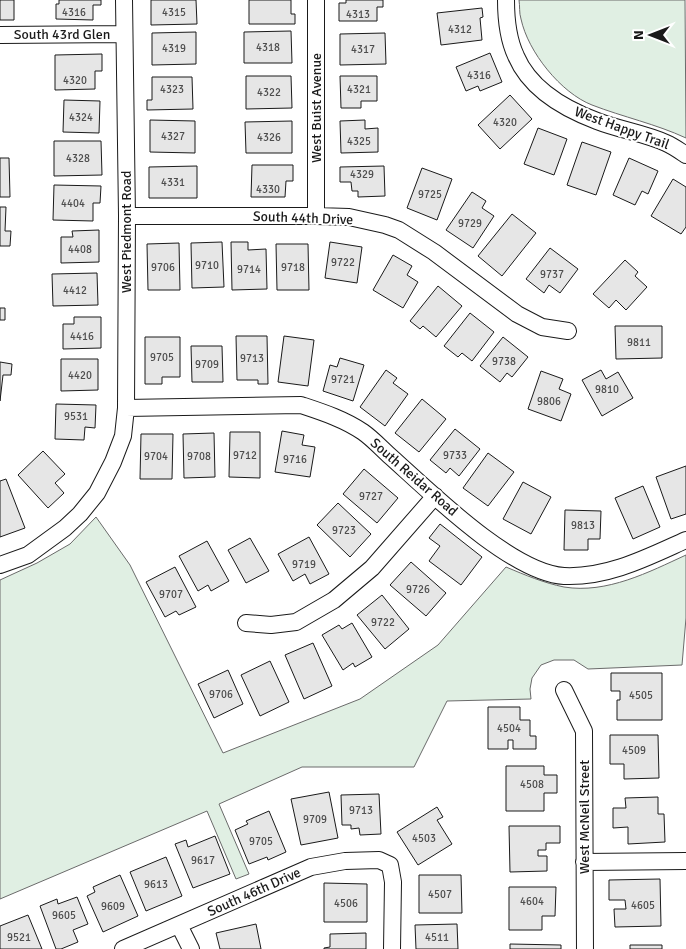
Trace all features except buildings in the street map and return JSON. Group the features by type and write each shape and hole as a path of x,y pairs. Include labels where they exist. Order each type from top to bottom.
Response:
{"street":[{"name":"West Piedmont Road","path":"0,565 28,554 65,528 80,514 97,493 113,462 123,436 126,408 127,216 124,0"},
{"name":"West Buist Avenue","path":"316,0 316,216"},
{"name":"West Happy Trail","path":"506,0 509,37 516,57 528,75 543,91 564,107 598,122 667,144 686,155"},
{"name":"South 43rd Glen","path":"0,35 124,34"},
{"name":"South 44th Drive","path":"127,216 316,216 349,218 385,225 399,230 434,252 516,314 542,327 568,331"},
{"name":"South Reidar Road","path":"126,408 300,405 327,414 363,432 484,537 517,560 536,569 562,576 607,572 650,557 686,540"},
{"path":"246,623 270,625 296,622 334,600 372,568 435,496"},
{"name":"West McNeil Street","path":"564,690 584,730 585,949"},
{"name":"South 46th Drive","path":"123,949 311,867 345,861 379,860 390,865 393,882 392,949"},
{"path":"584,862 686,861"},
{"path":"179,924 191,949"}],"green space":[{"path":"519,0 685,0 686,138 592,105 569,91 538,58 520,17"},
{"path":"96,517 130,565 223,753 360,699 438,645 506,567 564,587 596,587 627,580 686,555 686,618 682,665 588,669 574,660 554,660 541,665 532,678 531,699 447,701 414,767 302,767 219,804 249,874 236,879 207,811 0,899 0,580 37,563 70,544"}]}
